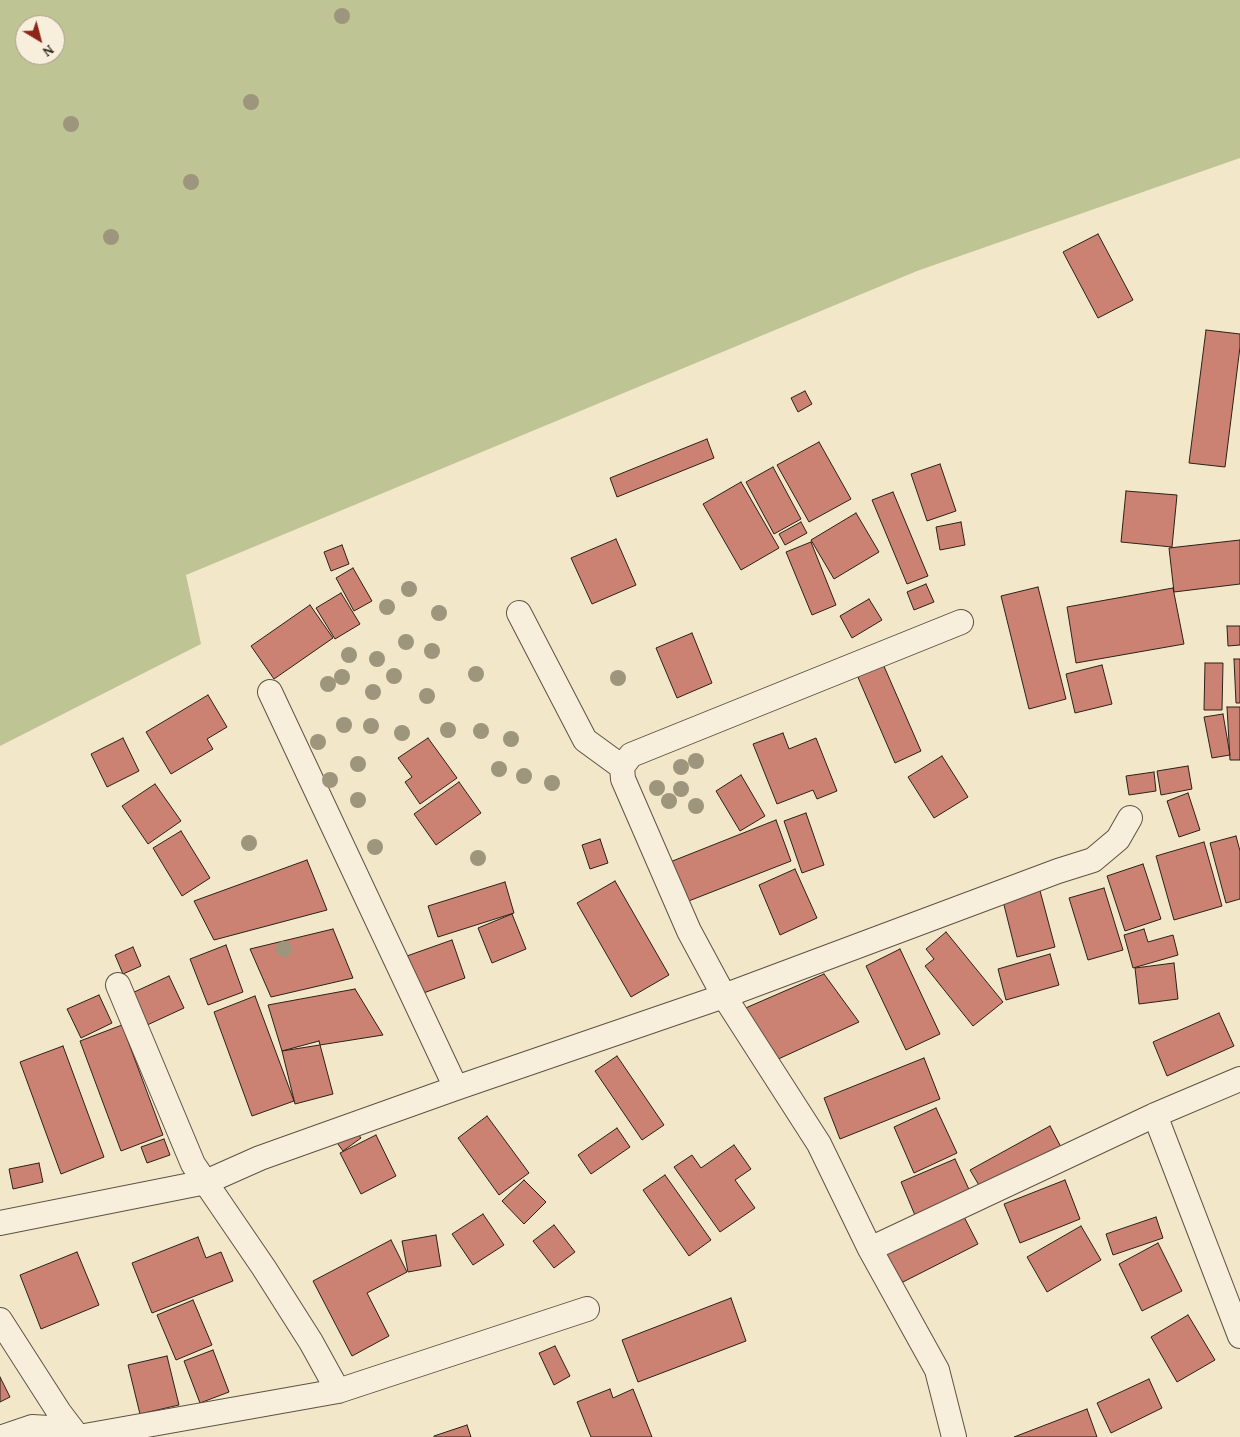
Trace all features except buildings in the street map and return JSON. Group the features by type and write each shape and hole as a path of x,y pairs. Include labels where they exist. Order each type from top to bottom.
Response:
{"street":[{"path":"519,613 585,740 622,767"},
{"path":"954,1437 936,1370 870,1249 819,1144 724,996 685,922 623,779 622,767 630,755 961,622"},
{"path":"270,692 456,1088"},
{"path":"0,1223 206,1182 260,1158 724,996 1092,860 1118,839 1130,818"},
{"path":"118,985 194,1164 311,1342 338,1391"},
{"path":"870,1249 1156,1115 1240,1079"},
{"path":"1156,1115 1240,1336"},
{"path":"0,1320 47,1422 78,1437 338,1391 587,1309"},
{"path":"3,1437 47,1422"}],"green space":[{"path":"0,0 1240,0 1240,158 917,271 186,575 201,644 0,746"}]}
